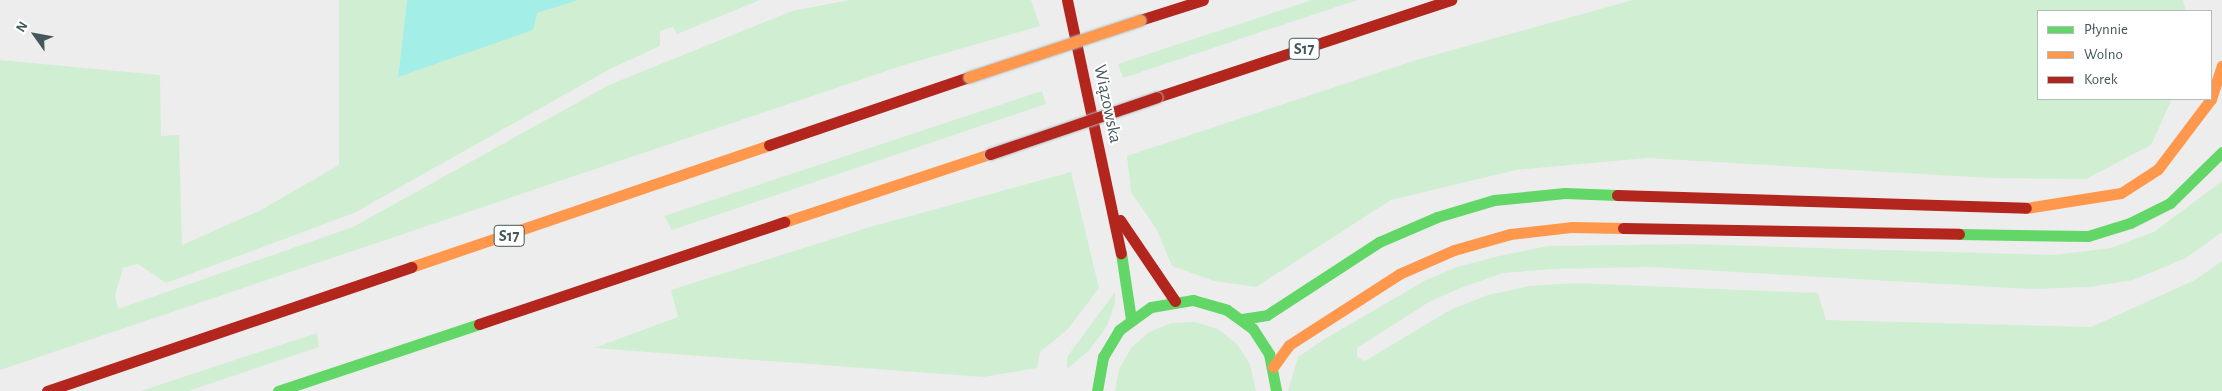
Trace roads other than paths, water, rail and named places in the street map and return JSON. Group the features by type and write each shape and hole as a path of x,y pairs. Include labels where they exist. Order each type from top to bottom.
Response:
{"main road":[{"name":"Wiązowska","path":"1067,0 1116,214 1130,319"},
{"name":"S17","path":"47,391 1203,0"},
{"name":"S17","path":"278,391 1451,0"},
{"path":"2212,96 2222,66"},
{"path":"1242,319 1267,315 1379,242 1437,217 1494,200 1565,193 2026,208 2121,193 2158,169 2210,100"},
{"path":"1273,367 1289,345 1399,274 1454,250 1510,234 1571,227 2088,236 2130,223 2170,203 2222,152"},
{"name":"Wiązowska","path":"1116,214 1175,300"},
{"path":"1096,391 1098,372 1110,342 1130,319 1152,307 1175,300 1210,303 1242,319 1262,341 1273,367 1276,391"}],"water":[{"path":"407,0 579,0 537,13 533,30 398,77"}]}
